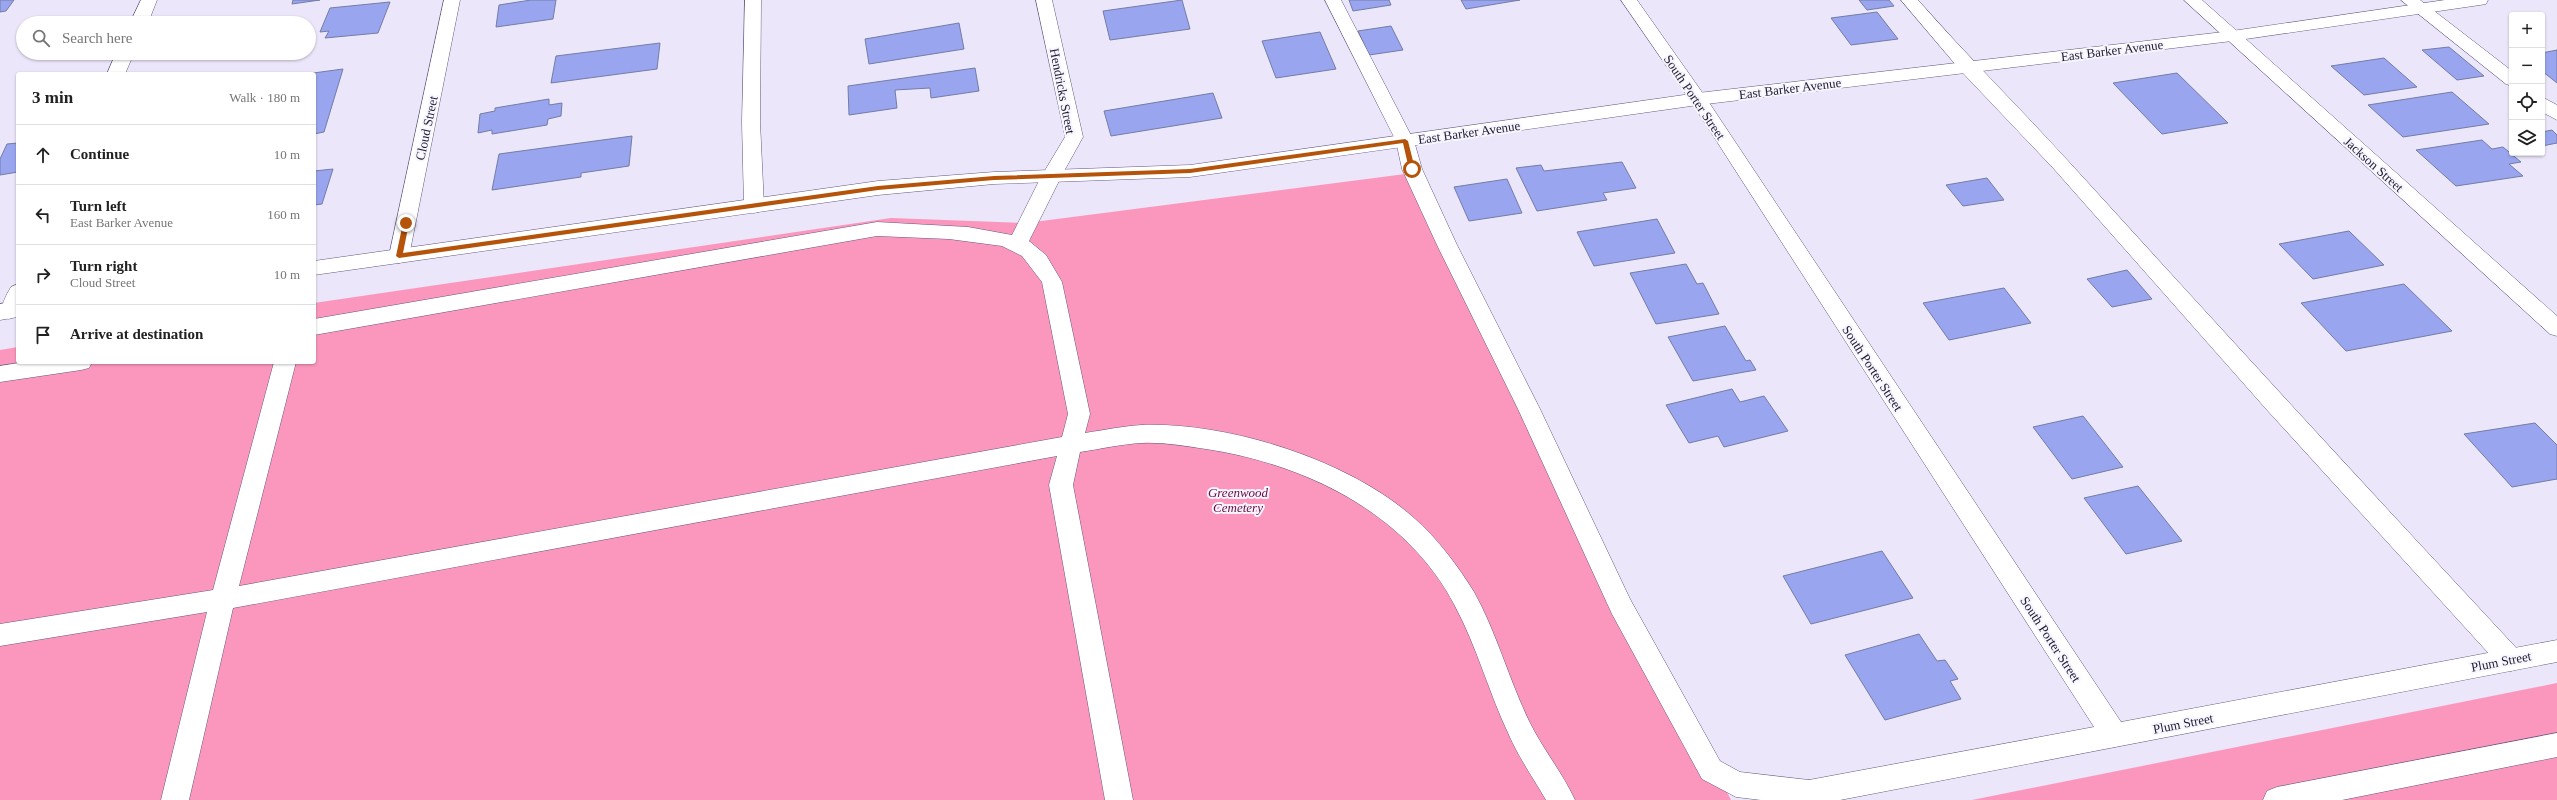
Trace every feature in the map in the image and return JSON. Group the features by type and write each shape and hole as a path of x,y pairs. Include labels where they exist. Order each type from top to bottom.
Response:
{"street":[{"path":"142,16 149,0"},
{"name":"Cloud Street","path":"399,256 452,0"},
{"path":"753,0 751,122 754,206"},
{"name":"Hendricks Street","path":"1018,244 1051,176 1074,137 1044,0"},
{"name":"Plum Street","path":"1333,0 1405,141 1412,169 1447,245 1529,408 1621,606 1711,770 1736,784 1809,793 2557,651"},
{"name":"South Porter Street","path":"1630,0 1698,99 2115,736"},
{"path":"1909,0 1967,67 2061,165 2280,410 2511,660"},
{"name":"Jackson Street","path":"2192,0 2557,328"},
{"name":"East Barker Avenue","path":"316,268 878,188 994,178 1190,171 1698,99 2232,36 2414,4 2480,0"},
{"path":"2414,4 2509,78"},
{"path":"117,72 122,60"},
{"path":"2545,105 2557,114"},
{"path":"316,327 877,229 933,231 989,238 1018,244 1031,252 1043,265 1052,282 1079,414 1061,485 1119,800"},
{"path":"9,311 16,296"},
{"path":"0,374 67,364"},
{"path":"175,800 223,599 284,364"},
{"path":"0,635 223,599 1071,444 1142,434 1181,436 1233,444 1288,458 1329,476 1369,498 1406,525 1437,559 1465,600 1519,729 1561,800"},
{"path":"2277,800 2557,745"}],"green space":[{"name":"Greenwood Cemetery","path":"1413,173 1731,800 0,800 0,350 16,347 16,364 316,364 316,303 891,218 1026,223"},
{"path":"2557,683 2557,800 1972,800"}],"building":[{"path":"0,0 14,0 6,11 0,12"},
{"path":"293,0 320,0 292,4"},
{"path":"531,0 556,0 553,19 496,27 499,5"},
{"path":"1182,0 1190,29 1110,40 1103,11"},
{"path":"1349,0 1389,0 1391,5 1353,11"},
{"path":"1461,0 1520,0 1466,9"},
{"path":"1859,0 1889,0 1894,6 1867,10"},
{"path":"390,2 378,33 325,38 329,31 320,32 330,8"},
{"path":"1877,12 1898,39 1851,45 1831,18"},
{"path":"959,23 964,49 869,64 865,39"},
{"path":"1391,26 1403,50 1369,55 1358,31"},
{"path":"1320,32 1336,69 1276,78 1262,41"},
{"path":"660,43 657,69 551,83 556,56"},
{"path":"2449,47 2484,76 2457,80 2422,50"},
{"path":"2557,50 2557,83 2545,73 2545,52"},
{"path":"2384,58 2417,87 2364,95 2331,66"},
{"path":"975,68 979,91 931,98 930,88 895,90 897,108 849,115 848,86"},
{"path":"343,69 324,132 316,134 316,73"},
{"path":"2177,73 2228,123 2162,134 2113,83"},
{"path":"2452,92 2489,124 2403,137 2368,105"},
{"path":"1213,93 1222,118 1111,136 1104,111"},
{"path":"549,99 549,105 562,103 561,116 548,119 547,125 492,134 492,130 478,133 480,114 495,111 495,108"},
{"path":"2552,130 2557,135 2557,143 2545,145 2545,131"},
{"path":"632,136 629,166 581,173 581,177 492,190 499,154"},
{"path":"2482,140 2492,149 2503,147 2509,152 2509,156 2514,156 2521,162 2509,164 2523,176 2456,186 2416,150"},
{"path":"16,143 16,172 0,175 0,159 7,144"},
{"path":"1622,162 1636,188 1603,193 1607,200 1537,211 1516,168 1541,165 1544,171"},
{"path":"333,169 322,204 316,205 316,171"},
{"path":"1987,178 2004,200 1963,206 1946,185"},
{"path":"1507,179 1522,213 1469,221 1454,187"},
{"path":"1657,219 1675,253 1594,266 1577,232"},
{"path":"2349,231 2384,265 2313,279 2279,244"},
{"path":"1686,264 1697,284 1703,283 1719,314 1656,324 1630,273"},
{"path":"2127,270 2152,299 2112,307 2087,279"},
{"path":"2404,284 2452,331 2346,351 2301,303"},
{"path":"2004,288 2031,323 1949,340 1923,303"},
{"path":"1725,326 1746,361 1750,360 1756,370 1693,381 1668,337"},
{"path":"1732,389 1740,402 1764,396 1788,431 1724,447 1718,436 1689,443 1666,405"},
{"path":"2083,416 2123,467 2072,479 2033,427"},
{"path":"2535,423 2557,445 2557,479 2512,487 2464,434"},
{"path":"2138,486 2182,541 2126,554 2084,498"},
{"path":"1882,551 1913,598 1811,624 1783,576"},
{"path":"1919,634 1937,661 1945,660 1958,679 1950,681 1961,699 1885,720 1845,655"}],"route":[{"path":"406,223 399,256 878,188 994,178 1190,171 1405,141 1412,169"}]}
